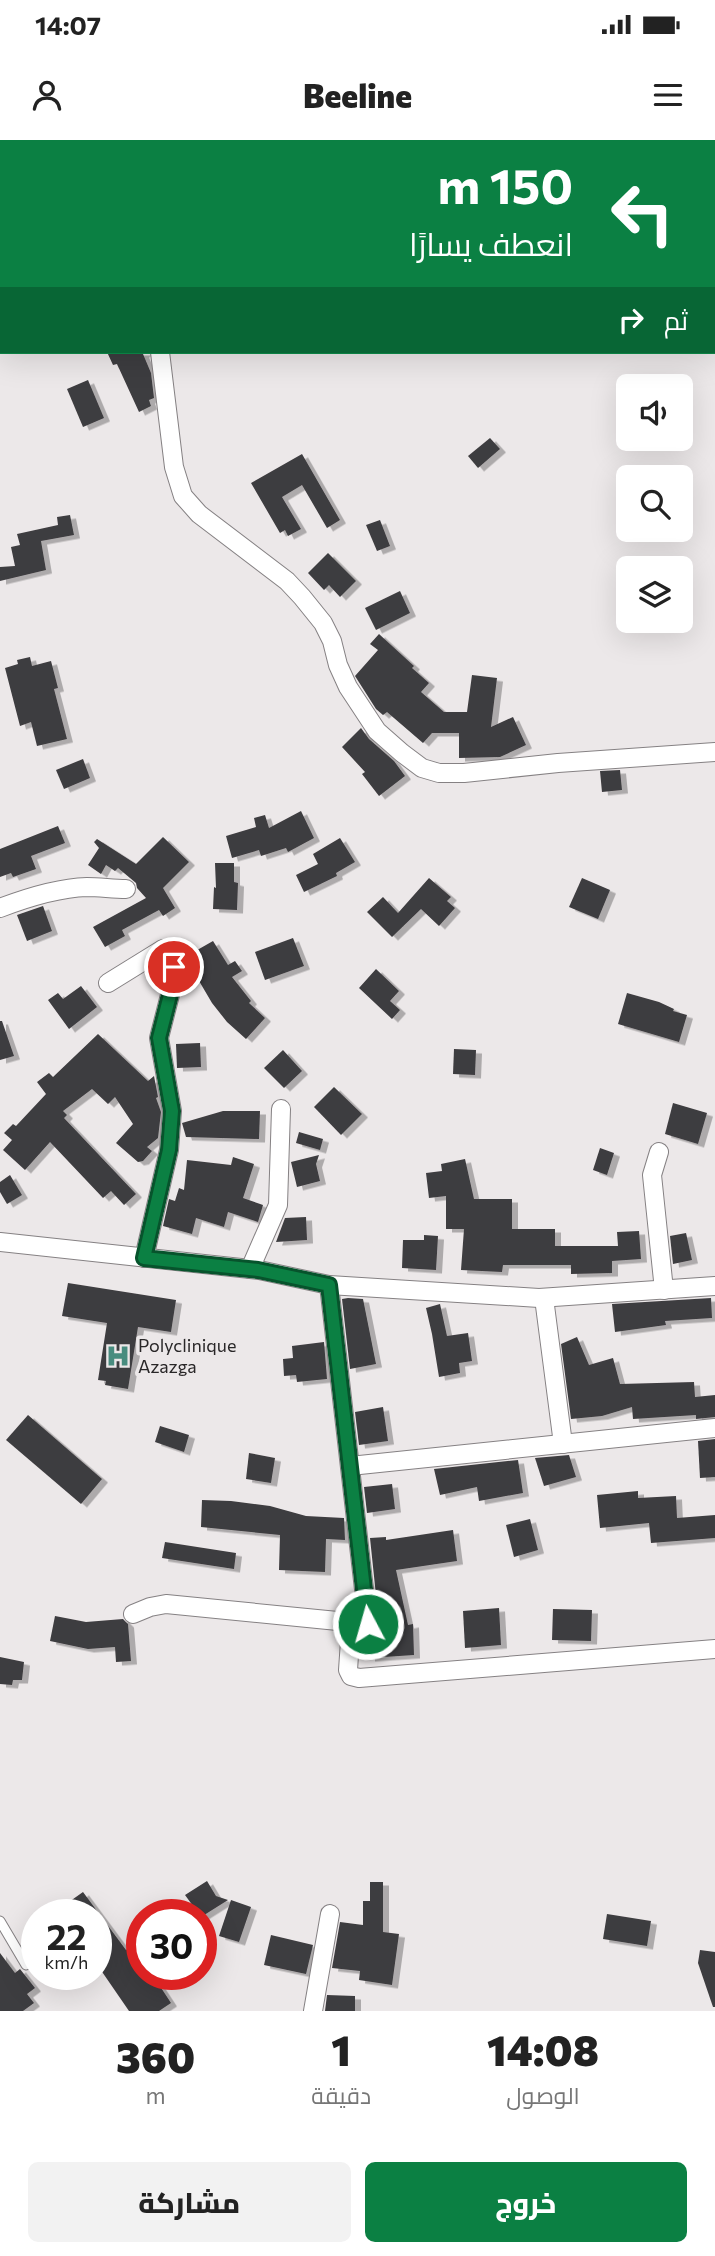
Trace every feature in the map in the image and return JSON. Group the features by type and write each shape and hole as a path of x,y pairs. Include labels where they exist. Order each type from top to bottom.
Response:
{"street":[{"path":"160,354 174,467 183,496 199,514 288,581 323,623 348,687 377,731 422,768 439,774 485,772 558,763 715,752"},
{"path":"0,908 17,901 66,890 86,887 126,889"},
{"path":"108,983 163,949 173,953 172,987 159,1038 172,1111 169,1150 144,1258"},
{"path":"250,1269 278,1205 281,1109"},
{"path":"659,1152 652,1175 664,1290"},
{"path":"0,1242 250,1269 329,1285 544,1298 715,1286"},
{"path":"329,1285 368,1624"},
{"path":"544,1298 563,1444"},
{"path":"350,1466 715,1428"},
{"path":"132,1614 149,1606 166,1604 368,1624"},
{"path":"368,1624 350,1641 348,1670 351,1676 359,1678 715,1649"},
{"path":"313,2011 330,1914"}],"lane":[{"path":"0,1921 21,1957"}],"building":[{"path":"108,354 143,354 151,373 154,398 149,400 151,406 139,412 117,364 113,365"},
{"path":"88,380 104,418 83,427 67,389"},
{"path":"490,438 500,449 478,468 468,456"},
{"path":"302,454 340,520 327,528 302,485 282,497 301,529 288,536 285,530 280,533 251,483"},
{"path":"70,515 74,535 41,541 46,570 0,581 0,567 15,566 11,547 20,545 17,534 58,525 57,517"},
{"path":"380,520 390,546 377,551 366,525"},
{"path":"328,553 356,581 340,597 329,585 324,590 308,573"},
{"path":"400,591 410,613 376,630 365,608"},
{"path":"379,634 429,683 421,692 444,712 467,712 472,675 497,678 491,727 513,717 526,745 500,757 459,758 459,733 432,733 423,743 387,712 383,715 376,709 355,676 378,650 370,644"},
{"path":"30,657 32,666 51,661 58,688 54,689 67,739 37,746 31,722 20,726 5,668 18,664 17,660"},
{"path":"361,728 405,776 379,796 362,774 365,772 342,747"},
{"path":"83,759 90,778 64,789 56,770"},
{"path":"620,770 622,790 602,792 600,771"},
{"path":"301,811 314,838 288,852 286,848 261,856 259,850 232,858 226,836 256,827 254,818 265,815 269,828"},
{"path":"58,826 65,843 31,856 36,869 13,877 11,873 0,877 0,849"},
{"path":"163,837 189,862 163,888 175,908 163,916 159,910 122,930 125,936 105,947 93,927 146,898 136,883 118,868 115,871 106,865 101,874 88,865 99,848 94,842 97,839 136,864"},
{"path":"340,838 355,862 336,873 337,876 304,892 296,875 318,864 313,854"},
{"path":"215,863 234,863 234,882 238,883 237,910 213,909"},
{"path":"429,878 451,897 447,901 455,908 439,926 421,909 392,937 367,912 383,897 398,913"},
{"path":"582,878 610,890 598,919 569,907"},
{"path":"43,906 52,931 27,941 17,915"},
{"path":"293,938 304,966 265,980 255,952"},
{"path":"213,941 228,965 235,961 242,971 232,977 251,1001 249,1003 265,1018 246,1039 227,1022 212,1003 185,957"},
{"path":"376,969 399,991 390,1001 400,1010 392,1019 359,988"},
{"path":"81,986 97,1007 69,1029 48,1000 58,993 63,999"},
{"path":"627,993 659,1002 674,1009 673,1011 687,1015 679,1042 618,1024"},
{"path":"0,1021 14,1056 0,1060"},
{"path":"98,1034 148,1081 154,1076 156,1098 161,1112 158,1138 147,1147 152,1151 143,1161 138,1162 116,1143 133,1124 115,1097 108,1104 92,1089 63,1111 67,1115 64,1118 136,1194 124,1205 111,1191 103,1198 50,1142 25,1170 3,1150 12,1140 4,1133 13,1124 16,1126 46,1094 37,1082 49,1073 53,1077"},
{"path":"200,1043 201,1067 177,1068 176,1044"},
{"path":"454,1049 476,1050 475,1075 453,1074"},
{"path":"283,1050 302,1071 284,1088 264,1068"},
{"path":"334,1087 362,1114 341,1135 314,1107"},
{"path":"673,1103 707,1113 698,1144 665,1134"},
{"path":"223,1111 260,1111 259,1139 186,1137 182,1123"},
{"path":"299,1132 323,1139 320,1150 296,1143"},
{"path":"600,1148 614,1153 607,1175 593,1170"},
{"path":"319,1155 316,1164 320,1181 297,1187 291,1162"},
{"path":"233,1157 254,1164 243,1198 263,1205 258,1222 228,1212 224,1227 196,1218 192,1234 163,1226 169,1199 175,1201 179,1188 184,1190 187,1160 231,1165"},
{"path":"465,1159 474,1199 512,1199 512,1229 555,1229 555,1246 618,1246 617,1232 639,1231 641,1259 612,1261 612,1273 571,1274 571,1265 503,1265 502,1272 461,1270 464,1229 446,1229 446,1196 429,1198 426,1173 442,1171 441,1164"},
{"path":"10,1175 22,1195 7,1204 0,1192 0,1182"},
{"path":"306,1217 307,1240 276,1242 285,1218"},
{"path":"686,1233 692,1260 673,1264 670,1236"},
{"path":"424,1235 438,1236 436,1270 402,1268 403,1240 424,1240"},
{"name":"Polyclinique Azazga","path":"68,1283 176,1300 171,1332 138,1327 128,1389 105,1385 106,1381 98,1380 107,1323 62,1316"},
{"path":"711,1298 712,1318 665,1321 666,1325 615,1332 612,1304"},
{"path":"342,1299 363,1299 376,1364 350,1369"},
{"path":"440,1304 447,1336 468,1333 472,1361 459,1363 460,1373 439,1377 426,1308"},
{"path":"577,1337 589,1365 613,1358 620,1384 694,1382 695,1397 715,1395 715,1417 696,1419 696,1415 633,1419 632,1407 602,1416 571,1419 561,1344"},
{"path":"324,1342 327,1379 297,1382 296,1375 284,1376 283,1359 293,1358 292,1346"},
{"path":"383,1407 388,1441 359,1445 355,1412"},
{"path":"28,1415 102,1479 81,1504 6,1440"},
{"path":"160,1426 189,1435 184,1452 155,1442"},
{"path":"715,1439 715,1477 700,1478 698,1441"},
{"path":"249,1453 275,1458 271,1483 246,1479"},
{"path":"569,1455 576,1477 544,1486 535,1458"},
{"path":"518,1460 523,1493 479,1501 477,1487 440,1495 434,1469"},
{"path":"392,1484 395,1509 367,1513 364,1487"},
{"path":"638,1491 638,1498 676,1496 677,1518 715,1515 715,1538 651,1543 649,1523 600,1528 597,1495"},
{"path":"202,1500 270,1506 306,1516 344,1518 345,1540 326,1539 325,1572 279,1570 280,1535 201,1527"},
{"path":"530,1519 538,1550 514,1557 506,1525"},
{"path":"453,1530 457,1561 396,1570 408,1625 413,1624 414,1655 369,1658 368,1639 377,1631 379,1624 370,1538 386,1537 386,1540"},
{"path":"165,1542 236,1553 234,1569 162,1558"},
{"path":"499,1608 501,1645 465,1648 463,1611"},
{"path":"553,1609 592,1610 591,1641 552,1640"},
{"path":"55,1616 86,1622 123,1619 128,1624 131,1661 116,1662 115,1647 88,1649 50,1641"},
{"path":"0,1657 24,1662 22,1680 13,1680 12,1685 0,1684"},
{"path":"207,1881 216,1896 228,1900 217,1907 217,1899 188,1899 185,1895"},
{"path":"370,1882 383,1882 383,1932 399,1934 392,1985 359,1980 360,1971 332,1968 340,1922 363,1925 363,1901 370,1901"},
{"path":"83,1892 88,1899 73,1899"},
{"path":"231,1900 251,1907 239,1942 219,1936"},
{"path":"607,1914 651,1921 647,1946 603,1939"},
{"path":"112,1931 126,1950 126,1990 162,1990 171,2003 159,2011 129,2011 112,1986"},
{"path":"271,1935 313,1945 306,1974 264,1965"},
{"path":"700,1950 715,1952 715,2007 698,1963"},
{"path":"0,1953 15,1973 21,1970 21,1990 32,1990 27,1994 34,2003 23,2011 0,2011"},
{"path":"327,1995 355,1996 355,2011 325,2011"}],"place":[{"name":"Polyclinique Azazga","path":"118,1356"}],"route":[{"path":"174,967 172,987 159,1038 172,1111 169,1150 144,1258 258,1270 329,1285 368,1624"}]}
